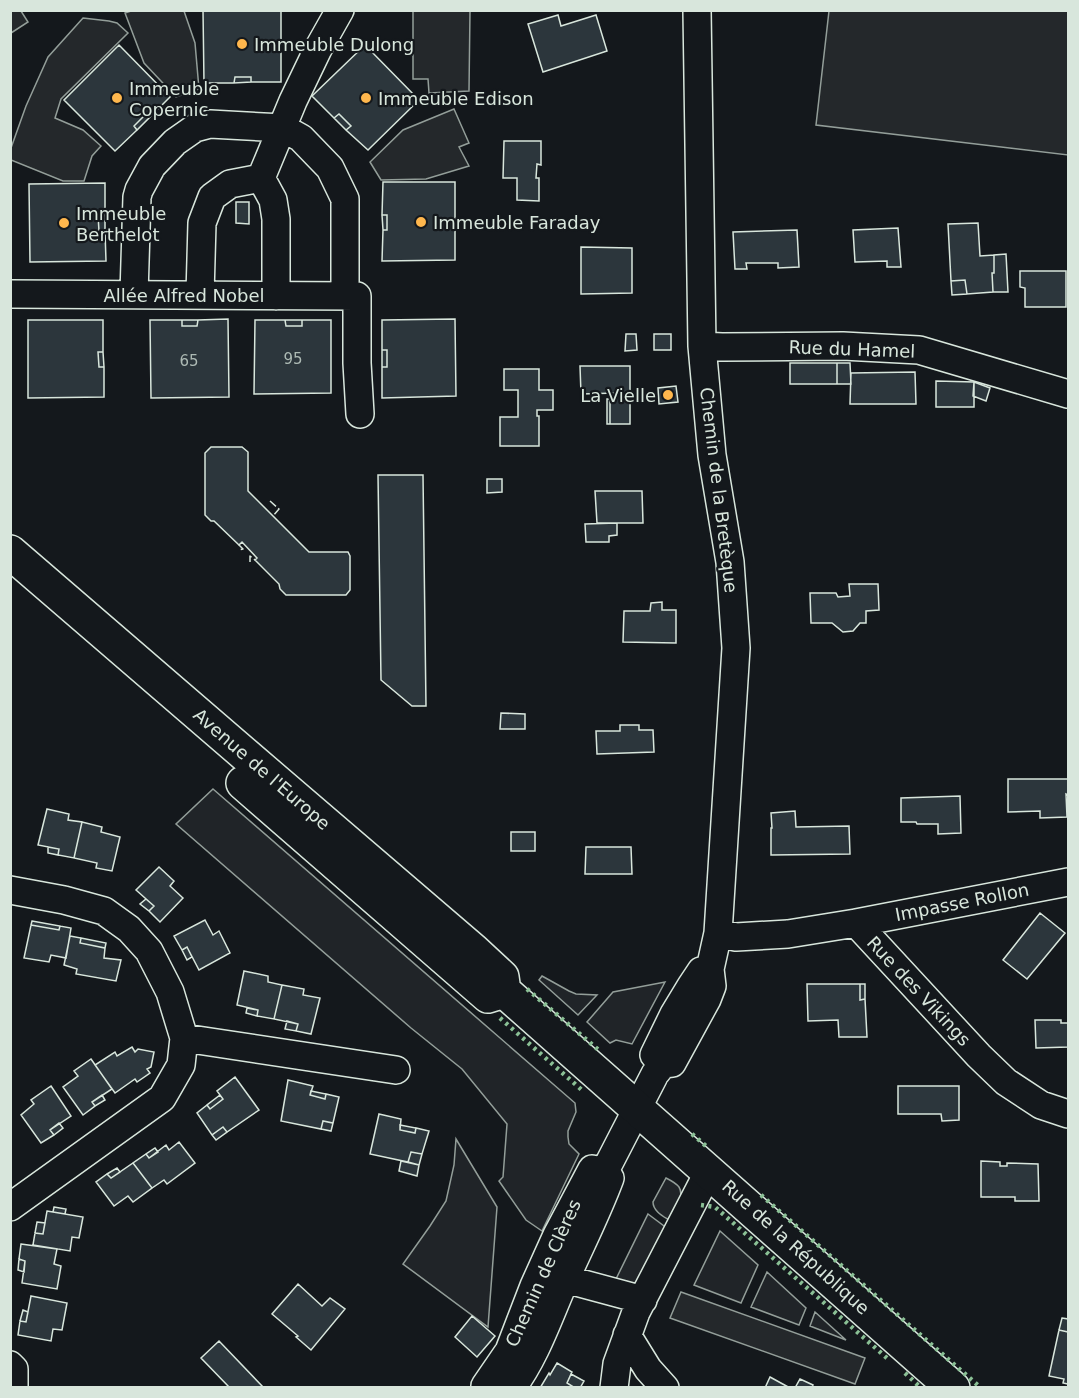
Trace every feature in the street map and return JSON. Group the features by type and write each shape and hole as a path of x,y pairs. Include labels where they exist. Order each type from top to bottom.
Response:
{"main road":[{"name":"Avenue de l'Europe","path":"10,552 474,951 502,977 504,991 638,1108"},
{"name":"Avenue de l'Europe","path":"10,581 488,996 504,991"},
{"name":"Rue de la République","path":"638,1108 953,1388"}],"street":[{"path":"261,178 293,101 318,48 340,10"},
{"name":"Chemin de la Bretèque","path":"638,1108 655,1074 663,1064 672,1062 712,986 710,969 718,933 736,648 730,562 712,455 702,346 697,10"},
{"path":"134,294 137,197 153,166 175,142 195,128 210,124 283,128 301,138 330,168 345,200 360,414"},
{"path":"200,295 202,223 212,197 230,184 261,178"},
{"path":"261,178 273,200 276,219 276,296"},
{"name":"Allée Alfred Nobel","path":"10,294 351,296"},
{"name":"Rue du Hamel","path":"702,346 843,346 918,350 1068,394"},
{"name":"Impasse Rollon","path":"856,923 1068,882"},
{"path":"10,890 64,900 105,911 129,929 149,951 170,992 183,1038 181,1065 162,1098 10,1207"},
{"name":"Rue des Vikings","path":"718,933 736,937 788,934 856,923 971,1048 1006,1082 1041,1105 1068,1114"},
{"path":"183,1038 396,1070"},
{"name":"Chemin de Clères","path":"605,1171 638,1108"},
{"name":"Chemin de Clères","path":"480,1387 509,1351 557,1235 592,1169 605,1171 610,1178 598,1209 534,1351 512,1388"},
{"path":"614,1388 617,1364 636,1312 709,1171"},
{"path":"565,1279 643,1300"},
{"path":"627,1335 648,1369 665,1388"},
{"path":"10,1365 14,1369 14,1388"}],"shaded area":[{"path":"11,10 21,11 28,22 11,33"},
{"path":"184,11 195,43 199,89 176,97 144,63 125,13"},
{"path":"413,11 470,11 469,91 429,93 428,79 413,79"},
{"path":"829,11 1068,11 1068,155 816,125"},
{"path":"83,18 117,23 128,33 61,99 55,118 83,130 101,146 92,156 84,181 63,181 11,160 11,148 26,106 48,57"},
{"path":"454,109 469,143 459,147 469,166 426,179 381,180 370,162 403,130"},
{"path":"213,789 575,1103 576,1112 568,1131 568,1137 569,1144 579,1154 542,1231 526,1220 499,1181 503,1177 507,1124 462,1069 411,1028 176,824"},
{"path":"542,976 576,994 597,995 578,1015 539,980"},
{"path":"665,982 632,1044 616,1040 610,1043 587,1022 613,992"},
{"path":"456,1139 497,1207 488,1327 403,1264 446,1201 454,1165"},
{"path":"666,1178 676,1184 681,1191 672,1222 657,1211 653,1202"},
{"path":"648,1214 668,1229 636,1285 614,1283"},
{"path":"720,1231 758,1265 741,1303 694,1285"},
{"path":"767,1272 806,1308 799,1325 751,1307"},
{"path":"681,1292 865,1358 855,1384 670,1318"},
{"path":"815,1312 846,1340 810,1326"}],"building":[{"name":"Immeuble Dulong","path":"203,10 281,10 281,82 251,82 251,77 235,77 234,83 204,83"},
{"path":"558,15 561,26 596,15 607,51 543,72 528,24"},
{"name":"Immeuble Copernic","path":"119,45 170,97 150,117 146,114 134,126 137,130 115,151 64,100"},
{"name":"Immeuble Edison","path":"365,45 419,100 368,150 346,130 351,126 339,114 334,118 312,96"},
{"path":"235,77 251,77 251,82 234,83"},
{"path":"146,114 150,117 137,130 134,126"},
{"path":"339,114 351,126 346,130 334,118"},
{"path":"504,141 541,141 541,165 537,164 536,178 539,178 539,201 517,200 517,178 503,178"},
{"name":"Immeuble Faraday","path":"383,182 455,182 455,260 382,261 383,230 387,230 387,215 382,215"},
{"name":"Immeuble Berthelot","path":"105,183 105,216 98,215 99,231 105,231 106,261 30,262 29,184"},
{"path":"236,202 249,202 249,224 236,223"},
{"path":"98,215 105,216 105,231 99,231"},
{"path":"382,215 387,215 387,230 383,230"},
{"path":"978,223 980,256 994,255 993,292 967,294 965,280 951,281 948,224"},
{"path":"898,228 901,267 887,267 887,261 855,262 853,230"},
{"path":"797,230 799,267 778,268 778,263 746,263 747,269 735,269 733,232"},
{"path":"581,247 632,248 632,293 581,294"},
{"path":"1006,254 1008,292 993,292 994,255"},
{"path":"1020,271 1066,271 1066,307 1025,307 1025,288 1020,287"},
{"path":"965,280 967,294 952,295 951,281"},
{"path":"228,319 229,397 151,398 150,320 182,320 182,326 197,326 198,320"},
{"path":"455,319 456,396 382,398 382,367 387,367 387,350 382,350 382,320"},
{"path":"28,320 103,320 103,352 98,352 99,367 104,367 104,397 28,398"},
{"path":"182,320 198,320 197,326 182,326"},
{"path":"255,320 285,320 286,326 302,326 302,320 331,320 331,393 254,394"},
{"path":"285,320 302,320 302,326 286,326"},
{"path":"626,334 636,334 637,350 625,351"},
{"path":"654,334 671,334 671,350 654,350"},
{"path":"382,350 387,350 387,367 382,367"},
{"path":"98,352 103,352 104,367 99,367"},
{"path":"790,363 837,363 837,384 790,384"},
{"path":"837,363 850,363 851,384 837,384"},
{"path":"580,366 630,366 628,399 630,399 630,424 610,424 610,399 616,399 616,393 581,394"},
{"path":"504,369 539,369 539,390 553,390 553,410 537,410 539,446 500,446 500,417 518,417 518,390 504,390"},
{"path":"915,372 916,404 850,404 851,373"},
{"path":"936,381 974,382 974,407 936,407"},
{"path":"974,382 990,388 986,401 973,396"},
{"name":"La Vielle","path":"676,386 678,402 659,404 658,388"},
{"path":"607,399 610,399 610,424 607,424"},
{"path":"211,447 242,447 248,452 248,491 309,552 348,552 350,590 346,595 286,595 242,542 239,545 205,515 205,453"},
{"path":"378,475 423,475 426,706 412,706 381,680"},
{"path":"487,479 502,479 502,492 487,493"},
{"path":"595,491 642,491 643,523 597,523"},
{"path":"617,523 617,535 609,536 609,542 586,542 585,524"},
{"path":"849,584 878,584 879,610 866,611 866,623 860,623 853,631 843,632 832,623 811,623 810,593 836,593 838,597 850,596"},
{"path":"662,602 662,610 676,610 676,643 623,642 624,611 650,611 651,603"},
{"path":"501,713 525,714 525,729 500,729"},
{"path":"620,725 639,725 639,730 653,730 654,752 597,754 596,731 620,731"},
{"path":"1008,779 1068,779 1067,817 1040,818 1040,811 1008,812"},
{"path":"960,796 961,833 938,834 938,824 901,822 901,798"},
{"path":"47,809 69,814 68,820 82,822 74,858 58,855 59,849 38,845"},
{"path":"795,811 796,827 849,826 850,854 771,855 771,813"},
{"path":"82,822 102,827 101,832 120,837 112,871 96,868 97,863 74,858"},
{"path":"511,832 535,832 535,851 511,851"},
{"path":"48,847 59,849 58,855 48,853"},
{"path":"586,847 631,847 632,874 585,874"},
{"path":"159,867 174,881 170,886 183,898 160,922 149,911 154,906 136,890"},
{"path":"146,899 154,906 149,911 140,904"},
{"path":"1040,913 1065,933 1027,979 1003,960"},
{"path":"205,920 213,935 219,931 230,953 199,970 187,947 182,950 174,936"},
{"path":"32,921 60,926 59,930 31,925"},
{"path":"31,925 59,930 60,926 71,928 66,958 51,955 49,962 24,958"},
{"path":"70,936 81,938 80,943 105,948 104,958 121,960 116,981 76,974 77,969 64,965"},
{"path":"81,938 106,943 105,948 80,943"},
{"path":"187,947 192,957 187,960 182,950"},
{"path":"244,971 268,976 268,982 282,985 274,1019 257,1016 258,1010 237,1005"},
{"path":"807,984 860,984 860,1000 865,999 867,1037 839,1037 838,1020 808,1021"},
{"path":"860,984 865,984 865,999 860,1000"},
{"path":"282,985 304,989 303,995 320,998 311,1034 296,1031 298,1024 274,1019"},
{"path":"247,1008 258,1010 257,1016 246,1013"},
{"path":"1035,1020 1061,1020 1061,1023 1068,1023 1068,1047 1036,1048"},
{"path":"287,1021 298,1024 296,1031 285,1029"},
{"path":"132,1047 135,1052 138,1049 154,1052 151,1067 147,1069 150,1073 137,1082 135,1079 115,1093 95,1065 115,1052 117,1056"},
{"path":"91,1059 112,1089 92,1102 95,1106 83,1115 63,1087 78,1076 74,1071"},
{"path":"235,1077 259,1110 227,1132 223,1127 212,1135 197,1113 207,1105 210,1109 223,1099 217,1091"},
{"path":"288,1080 313,1086 310,1095 325,1099 326,1094 339,1097 333,1123 323,1121 321,1129 281,1121"},
{"path":"51,1086 71,1116 50,1130 54,1135 41,1143 21,1115 34,1104 31,1100"},
{"path":"898,1086 959,1086 959,1120 942,1121 941,1114 898,1114"},
{"path":"311,1091 326,1094 325,1099 310,1095"},
{"path":"102,1095 105,1100 95,1106 92,1102"},
{"path":"220,1095 223,1099 210,1109 207,1105"},
{"path":"379,1114 401,1119 400,1130 415,1133 416,1128 429,1131 422,1154 411,1152 408,1162 370,1154"},
{"path":"323,1121 333,1123 331,1131 321,1129"},
{"path":"59,1123 63,1128 54,1135 50,1130"},
{"path":"400,1125 416,1128 415,1133 400,1130"},
{"path":"223,1127 227,1132 216,1140 212,1135"},
{"path":"179,1142 195,1163 167,1184 164,1180 152,1188 133,1163 146,1154 149,1158 166,1145 169,1150"},
{"path":"155,1148 158,1152 149,1158 146,1154"},
{"path":"411,1152 422,1154 419,1165 408,1162"},
{"path":"401,1161 419,1165 417,1176 399,1171"},
{"path":"981,1161 1000,1162 1000,1166 1007,1166 1007,1163 1038,1164 1039,1201 1015,1201 1015,1197 981,1197"},
{"path":"133,1163 152,1188 133,1202 128,1196 114,1206 96,1182 107,1174 111,1178"},
{"path":"117,1168 120,1172 111,1178 107,1174"},
{"path":"54,1207 66,1209 65,1214 53,1212"},
{"path":"47,1211 83,1217 79,1238 72,1237 70,1251 33,1245 35,1233 43,1234"},
{"path":"37,1222 45,1223 43,1234 35,1233"},
{"path":"21,1244 57,1249 54,1264 61,1266 57,1289 22,1283 25,1261 19,1259"},
{"path":"19,1259 25,1261 24,1272 18,1270"},
{"path":"298,1284 322,1306 330,1298 345,1309 311,1350 272,1314"},
{"path":"31,1296 67,1303 62,1330 53,1329 51,1341 18,1335 20,1321 26,1322"},
{"path":"23,1310 28,1312 26,1322 20,1321"},
{"path":"472,1316 495,1336 477,1357 455,1337"},
{"path":"1062,1318 1068,1319 1068,1332 1059,1330"},
{"path":"1059,1330 1068,1332 1068,1384 1063,1383 1064,1379 1049,1376"},
{"path":"219,1341 264,1388 230,1388 201,1358"},
{"path":"557,1363 572,1372 567,1383 575,1388 540,1388"},
{"path":"571,1374 584,1381 580,1388 567,1383"},
{"path":"770,1377 790,1388 765,1388"},
{"path":"800,1379 813,1385 812,1388 795,1388"}],"hedge":[{"path":"527,989 601,1052"},
{"path":"500,1018 583,1091"},
{"path":"692,1134 706,1146"},
{"path":"761,1195 981,1388"},
{"path":"701,1205 715,1207 888,1359"},
{"path":"905,1373 921,1388"}],"fence":[{"path":"270,501 279,509 273,516"},
{"path":"239,545 243,549 239,550"},
{"path":"250,562 250,556 255,560"}],"place":[{"name":"Immeuble Dulong","path":"242,44"},
{"name":"Immeuble Copernic","path":"117,98"},
{"name":"Immeuble Edison","path":"366,98"},
{"name":"Immeuble Faraday","path":"421,222"},
{"name":"Immeuble Berthelot","path":"64,223"},
{"name":"La Vielle","path":"668,395"}]}
